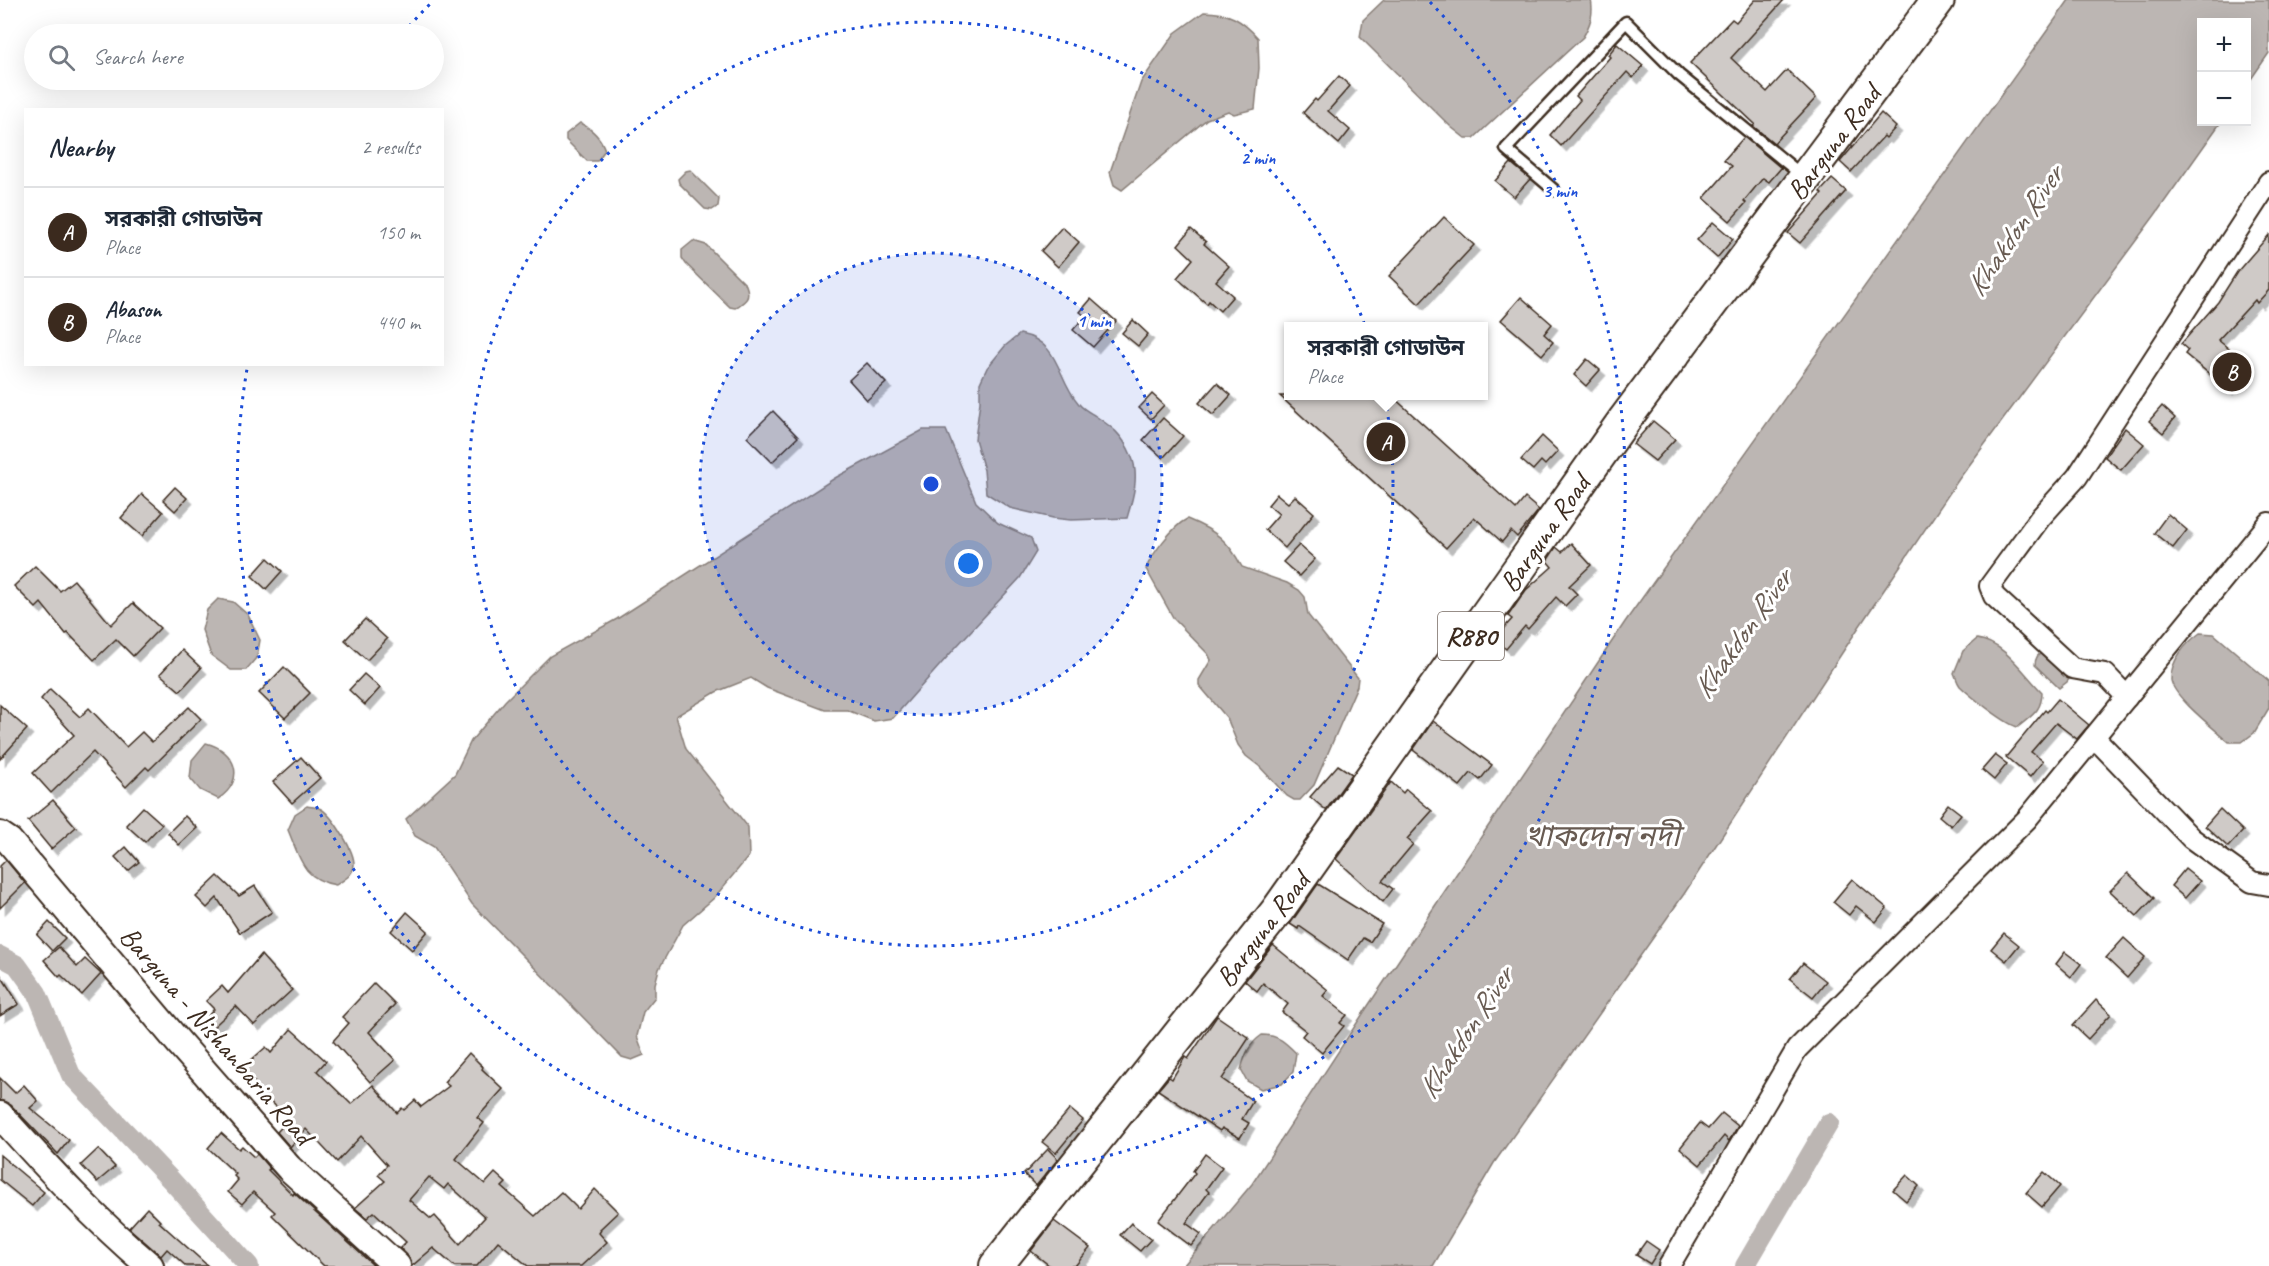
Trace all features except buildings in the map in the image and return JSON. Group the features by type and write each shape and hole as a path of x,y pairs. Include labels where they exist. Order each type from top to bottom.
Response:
{"main road":[{"name":"Barguna Road","path":"996,1266 1277,911 1625,418 1938,0"}],"street":[{"path":"2127,697 2104,674 2072,668 1994,596 1990,586 2040,518 2076,477 2269,182"},
{"path":"1669,1266 1797,1049 2027,819 2269,523"},
{"path":"2094,736 2191,838 2252,882 2269,885"},
{"name":"Barguna - Nishanbaria Road","path":"0,835 9,842 64,905 180,1044 289,1168 397,1266"},
{"path":"0,1115 57,1178 120,1241 150,1266"}],"lane":[{"path":"1554,190 1506,149 1626,21 1679,75 1806,179"}],"water":[{"path":"1384,0 1591,0 1592,15 1583,37 1474,138 1465,138 1360,37 1363,20"},
{"name":"খাকদোন নদী","path":"2069,0 2269,0 2269,53 2251,79 2251,18 2197,18 2197,126 2218,126 1959,479 1684,894 1494,1163 1433,1266 1183,1266 1252,1184 1625,622"},
{"path":"1204,12 1228,15 1246,26 1258,38 1259,68 1255,109 1234,114 1228,111 1207,119 1122,190 1114,185 1110,172 1141,82 1175,33"},
{"path":"580,123 596,134 605,150 597,161 587,161 566,140 566,134"},
{"path":"690,170 719,199 718,206 712,210 705,209 679,183 678,179"},
{"path":"693,241 706,245 746,285 748,296 735,308 730,307 682,258 682,250"},
{"path":"1020,334 1033,338 1051,353 1079,404 1111,427 1128,448 1134,463 1135,478 1127,518 1071,520 1053,518 1010,508 986,493 984,470 975,439 980,383 987,368 1005,346"},
{"path":"923,430 946,430 976,502 998,523 1031,538 1036,552 1020,578 893,718 874,721 847,710 825,710 767,688 751,678 716,692 676,716 686,749 748,827 749,856 714,898 683,925 659,969 655,984 655,997 643,1012 637,1036 644,1055 632,1060 622,1057 472,904 434,847 415,836 406,819 455,774 471,741 505,701 550,656 617,619 835,478"},
{"path":"1187,519 1220,537 1232,550 1242,567 1287,583 1299,590 1305,597 1308,615 1358,678 1357,686 1314,785 1300,800 1287,796 1259,766 1246,756 1238,745 1227,718 1199,685 1199,680 1211,660 1208,654 1174,619 1146,569 1163,541"},
{"path":"218,599 233,602 248,615 260,640 257,657 246,670 231,670 211,655 202,630 207,610"},
{"path":"2200,633 2214,634 2269,681 2269,708 2254,733 2242,742 2229,742 2205,722 2179,695 2171,680 2176,659 2184,647"},
{"path":"1977,639 1987,641 2005,652 2042,692 2038,708 2018,727 1988,709 1958,683 1954,673 1963,651"},
{"path":"2045,650 2070,677 2059,688 2035,665 2038,656"},
{"path":"206,743 225,753 231,759 234,767 235,775 232,784 227,792 218,799 200,790 190,778 192,760"},
{"path":"307,806 319,808 326,813 337,826 351,852 354,865 352,872 336,885 316,878 309,872 299,858 288,830 295,814"},
{"path":"1262,1035 1273,1036 1281,1040 1296,1053 1293,1072 1282,1084 1261,1089 1247,1081 1241,1070 1248,1050"}],"waterway":[{"path":"0,956 17,965 37,993 71,1075 249,1266"},
{"path":"1745,1266 1829,1123"}],"place":[{"name":"Abason","path":"2232,372"},
{"name":"সরকারী গোডাউন","path":"1386,442"}],"water label":[{"name":"Khakdon River","path":"2014,231"},
{"name":"Khakdon River","path":"1742,634"},
{"name":"Khakdon River","path":"1465,1033"}]}
